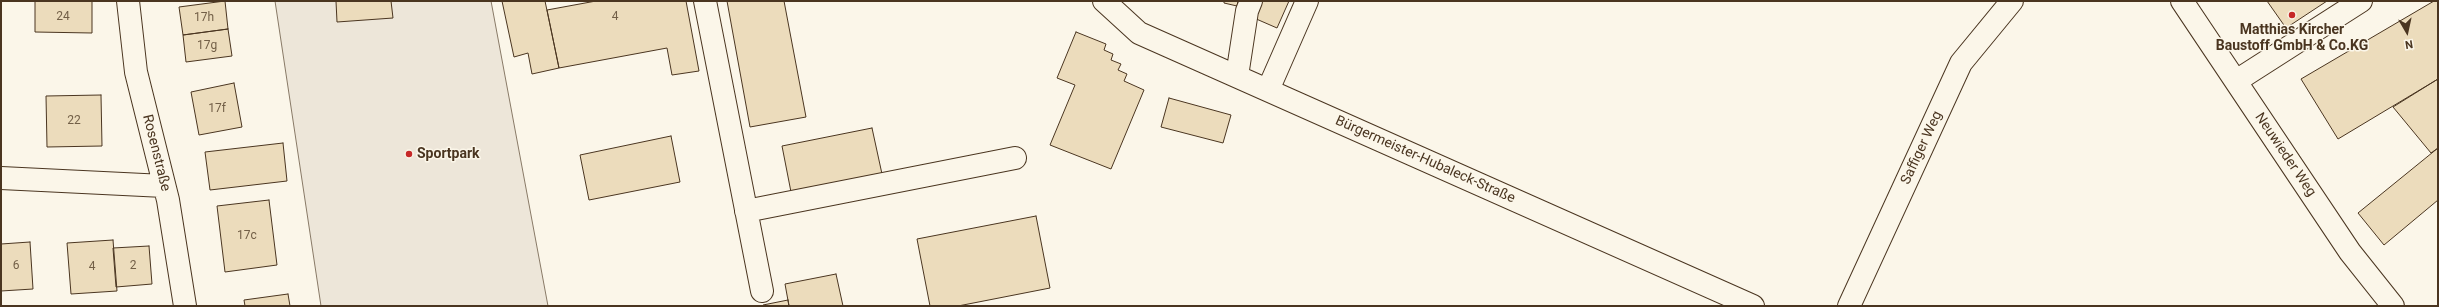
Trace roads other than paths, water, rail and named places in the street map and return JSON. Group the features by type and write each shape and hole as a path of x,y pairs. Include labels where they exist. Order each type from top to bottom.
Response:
{"street":[{"name":"Rosenstraße","path":"128,1 136,72 164,186 185,306"},
{"path":"705,1 762,291"},
{"name":"Bürgermeister-Hubaleck-Straße","path":"1104,1 1139,33 1753,306"},
{"path":"1237,76 1247,11 1251,1"},
{"path":"1268,90 1307,1"},
{"name":"Saffiger Weg","path":"1849,306 1961,62 2012,1"},
{"name":"Neuwieder Weg","path":"2182,1 2350,252 2393,306"},
{"path":"2236,81 2361,1"},
{"path":"746,211 1015,158"},
{"path":"1,178 164,186"}],"place":[{"name":"Matthias Kircher Baustoff GmbH & Co.KG","path":"2292,15"},
{"name":"Sportpark","path":"409,154"}]}
